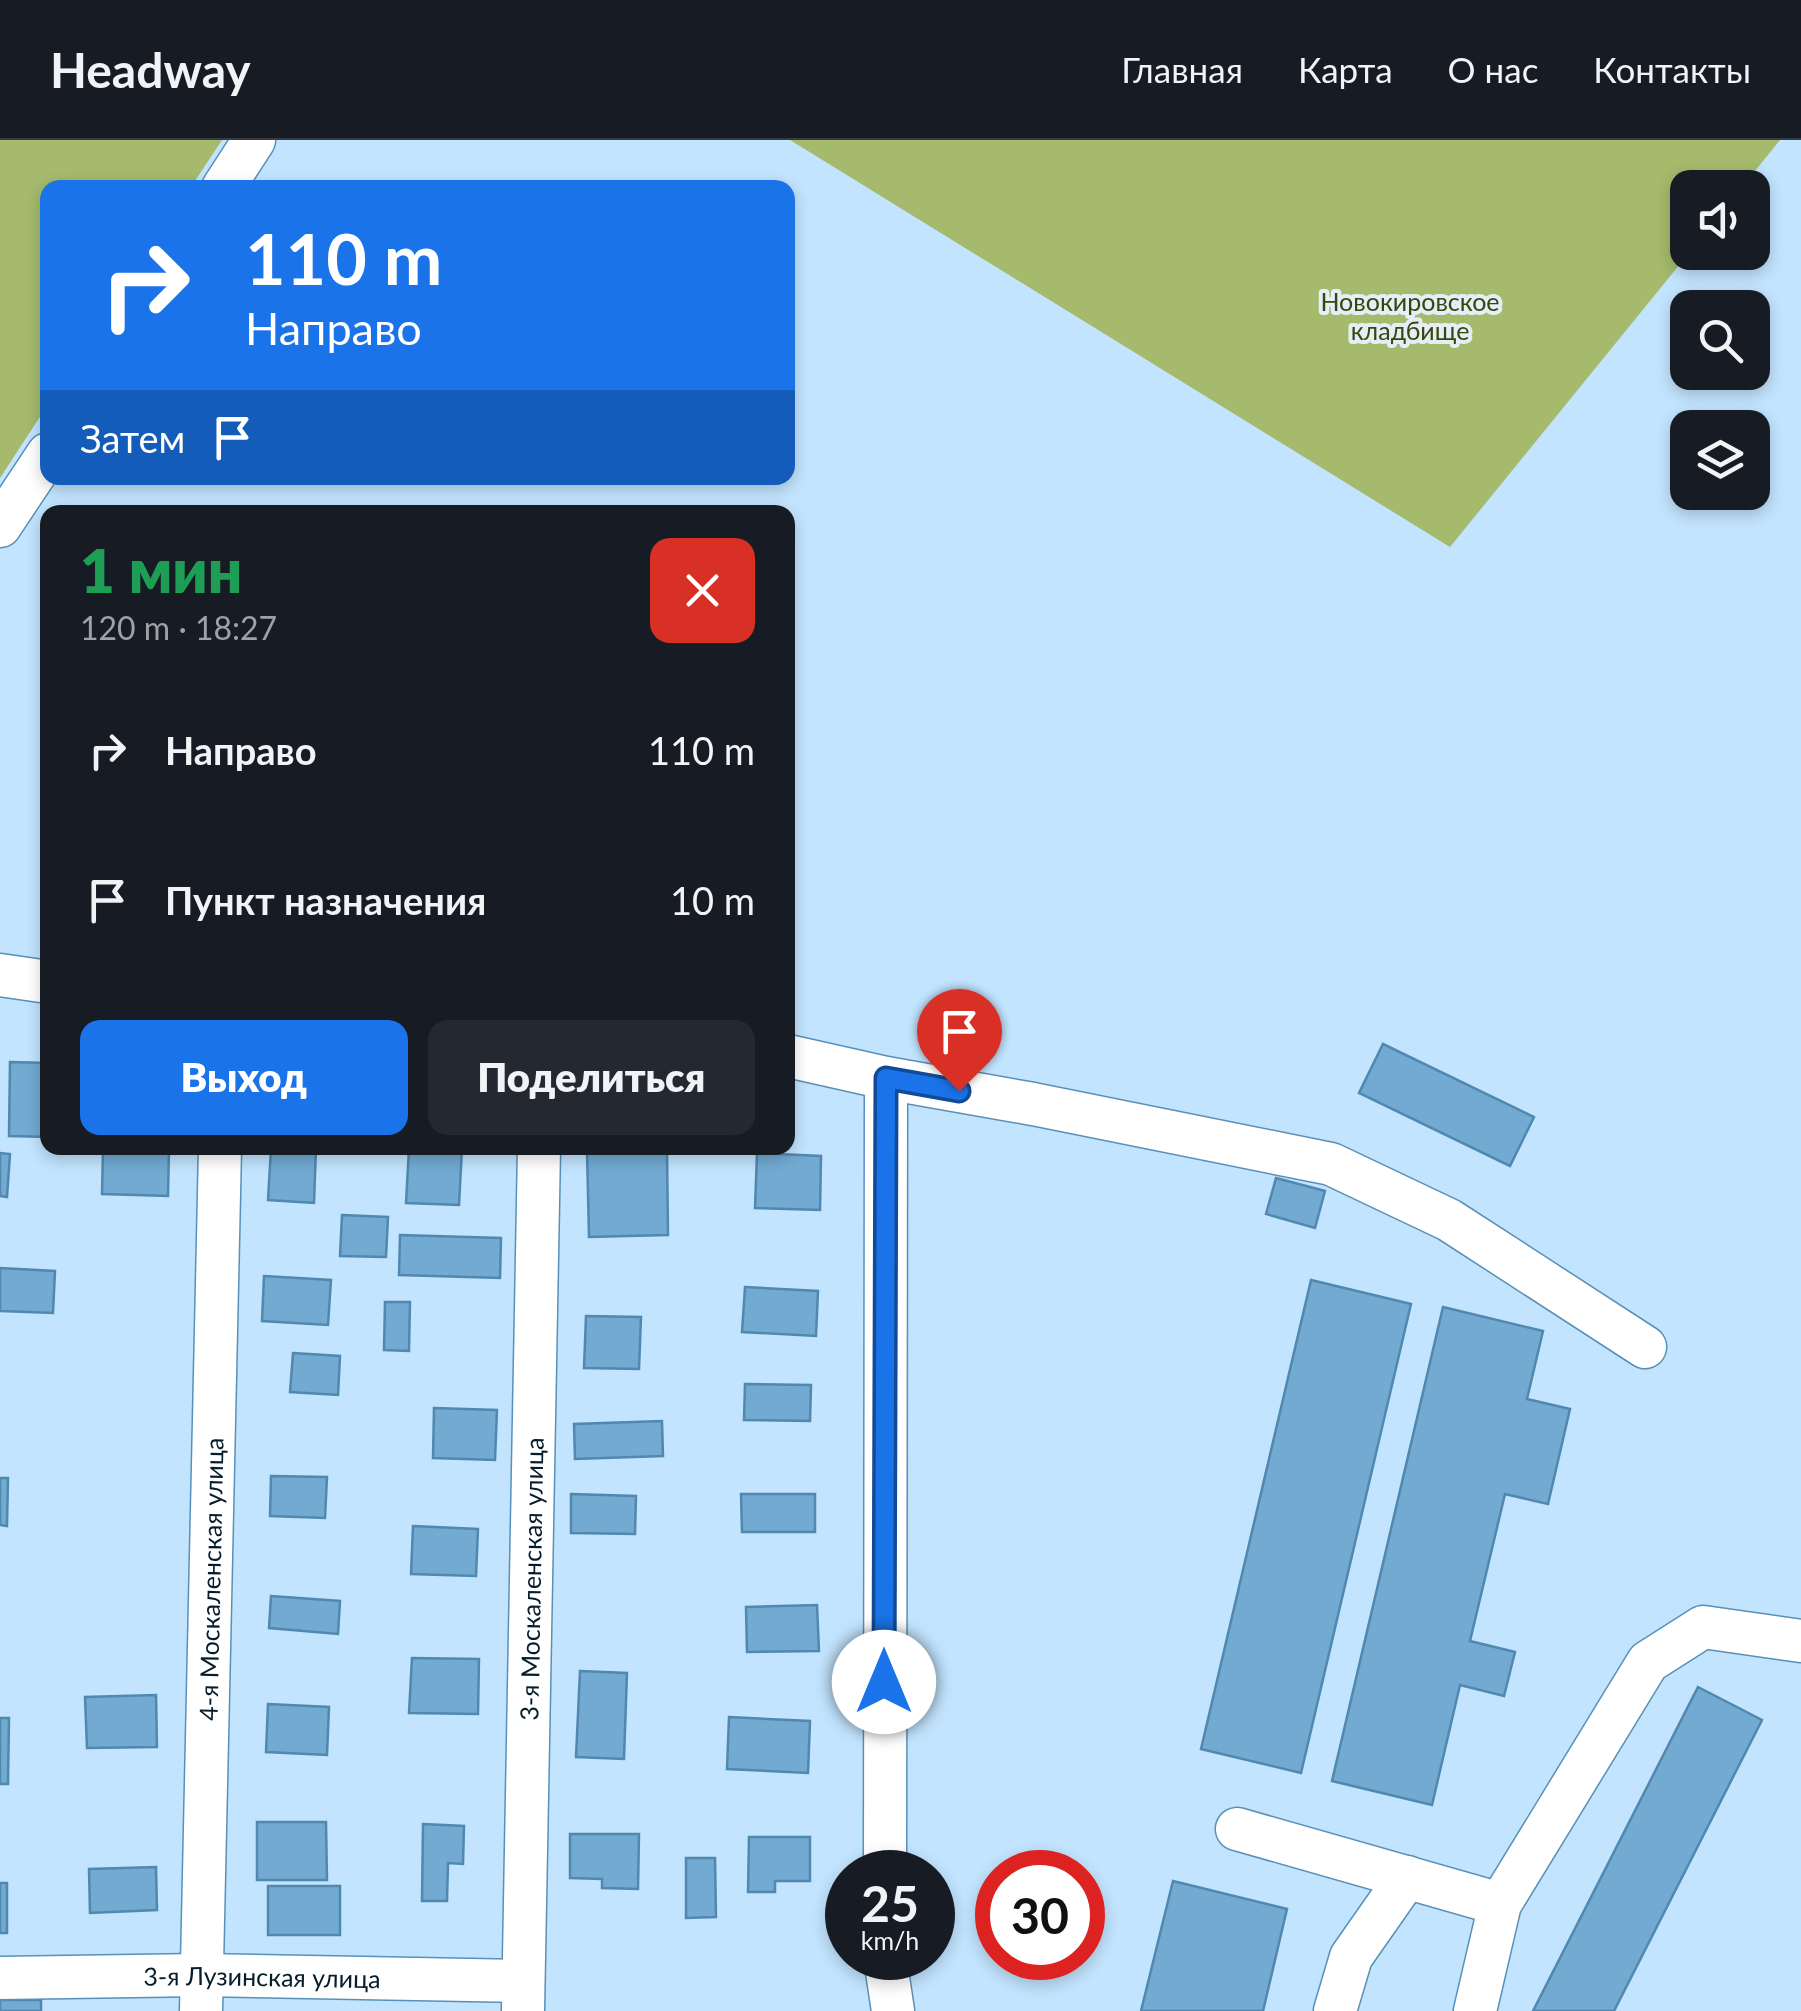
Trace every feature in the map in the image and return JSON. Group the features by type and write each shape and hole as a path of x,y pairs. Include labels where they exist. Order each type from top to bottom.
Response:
{"street":[{"path":"228,180 254,140"},
{"path":"0,526 40,466"},
{"path":"0,975 40,981"},
{"path":"795,1058 1331,1164 1449,1220 1645,1347"},
{"path":"885,1850 886,1078"},
{"name":"4-я Москаленская улица","path":"201,1993 220,1155"},
{"name":"3-я Москаленская улица","path":"523,1996 540,1155"},
{"path":"1475,2011 1500,1904 1648,1662 1704,1628 1801,1641"},
{"path":"1237,1829 1500,1904"},
{"path":"1335,2011 1351,1956 1407,1878"},
{"name":"3-я Лузинская улица","path":"0,1978 201,1993 523,1996"},
{"path":"888,1980 893,2011"}],"green space":[{"path":"0,140 222,140 196,180 40,180 40,417 0,478"},
{"name":"Новокировское кладбище","path":"790,140 1780,140 1756,170 1670,170 1670,270 1675,270 1450,547"}],"building":[{"path":"1383,1044 1534,1117 1510,1166 1359,1093"},
{"path":"10,1062 40,1063 40,1137 9,1136"},
{"path":"0,1153 10,1154 7,1197 0,1196"},
{"path":"103,1155 169,1155 168,1196 102,1194"},
{"path":"271,1155 316,1155 314,1203 268,1200"},
{"path":"409,1155 462,1155 459,1205 406,1203"},
{"path":"587,1155 667,1155 668,1235 589,1237"},
{"path":"757,1155 821,1156 820,1210 755,1208"},
{"path":"1276,1178 1325,1191 1315,1228 1266,1214"},
{"path":"342,1215 388,1217 386,1257 340,1256"},
{"path":"400,1235 501,1238 500,1278 399,1275"},
{"path":"0,1268 55,1271 53,1313 0,1311"},
{"path":"264,1276 331,1280 328,1325 262,1321"},
{"path":"1311,1280 1411,1304 1301,1773 1201,1749"},
{"path":"745,1287 818,1291 816,1336 742,1332"},
{"path":"385,1302 410,1302 409,1351 384,1350"},
{"path":"1443,1307 1543,1331 1527,1399 1570,1409 1548,1504 1505,1494 1470,1641 1515,1652 1504,1696 1460,1685 1432,1805 1332,1781"},
{"path":"586,1316 641,1317 639,1369 584,1368"},
{"path":"293,1353 340,1356 338,1395 290,1392"},
{"path":"745,1384 811,1385 810,1421 744,1420"},
{"path":"434,1408 497,1410 495,1460 433,1458"},
{"path":"662,1421 663,1456 575,1459 574,1424"},
{"path":"271,1476 327,1477 325,1518 270,1516"},
{"path":"0,1478 8,1478 7,1526 0,1525"},
{"path":"571,1494 636,1496 635,1534 571,1533"},
{"path":"741,1494 815,1494 815,1532 742,1532"},
{"path":"413,1526 478,1529 476,1576 411,1574"},
{"path":"271,1596 340,1601 338,1634 269,1628"},
{"path":"817,1605 819,1651 747,1652 746,1607"},
{"path":"412,1658 479,1659 478,1714 409,1713"},
{"path":"580,1671 627,1673 624,1759 576,1757"},
{"path":"1698,1687 1762,1720 1614,2011 1533,2011"},
{"path":"156,1695 157,1747 87,1748 85,1697"},
{"path":"268,1704 329,1707 327,1755 266,1752"},
{"path":"729,1717 810,1721 808,1773 727,1769"},
{"path":"0,1718 9,1718 8,1784 0,1784"},
{"path":"257,1822 326,1822 327,1880 257,1880"},
{"path":"423,1824 464,1826 463,1864 448,1863 447,1901 422,1901"},
{"path":"570,1834 639,1834 638,1889 602,1888 602,1879 570,1878"},
{"path":"749,1837 810,1837 810,1881 775,1881 775,1892 748,1892"},
{"path":"686,1858 715,1858 716,1917 686,1918"},
{"path":"156,1867 157,1910 90,1913 89,1869"},
{"path":"1173,1881 1287,1909 1263,2011 1141,2011"},
{"path":"0,1883 7,1883 7,1933 0,1933"},
{"path":"268,1886 340,1886 340,1935 268,1935"},
{"path":"0,2000 41,2000 41,2011 0,2011"}],"route":[{"path":"884,1682 886,1078 959,1091"}]}
